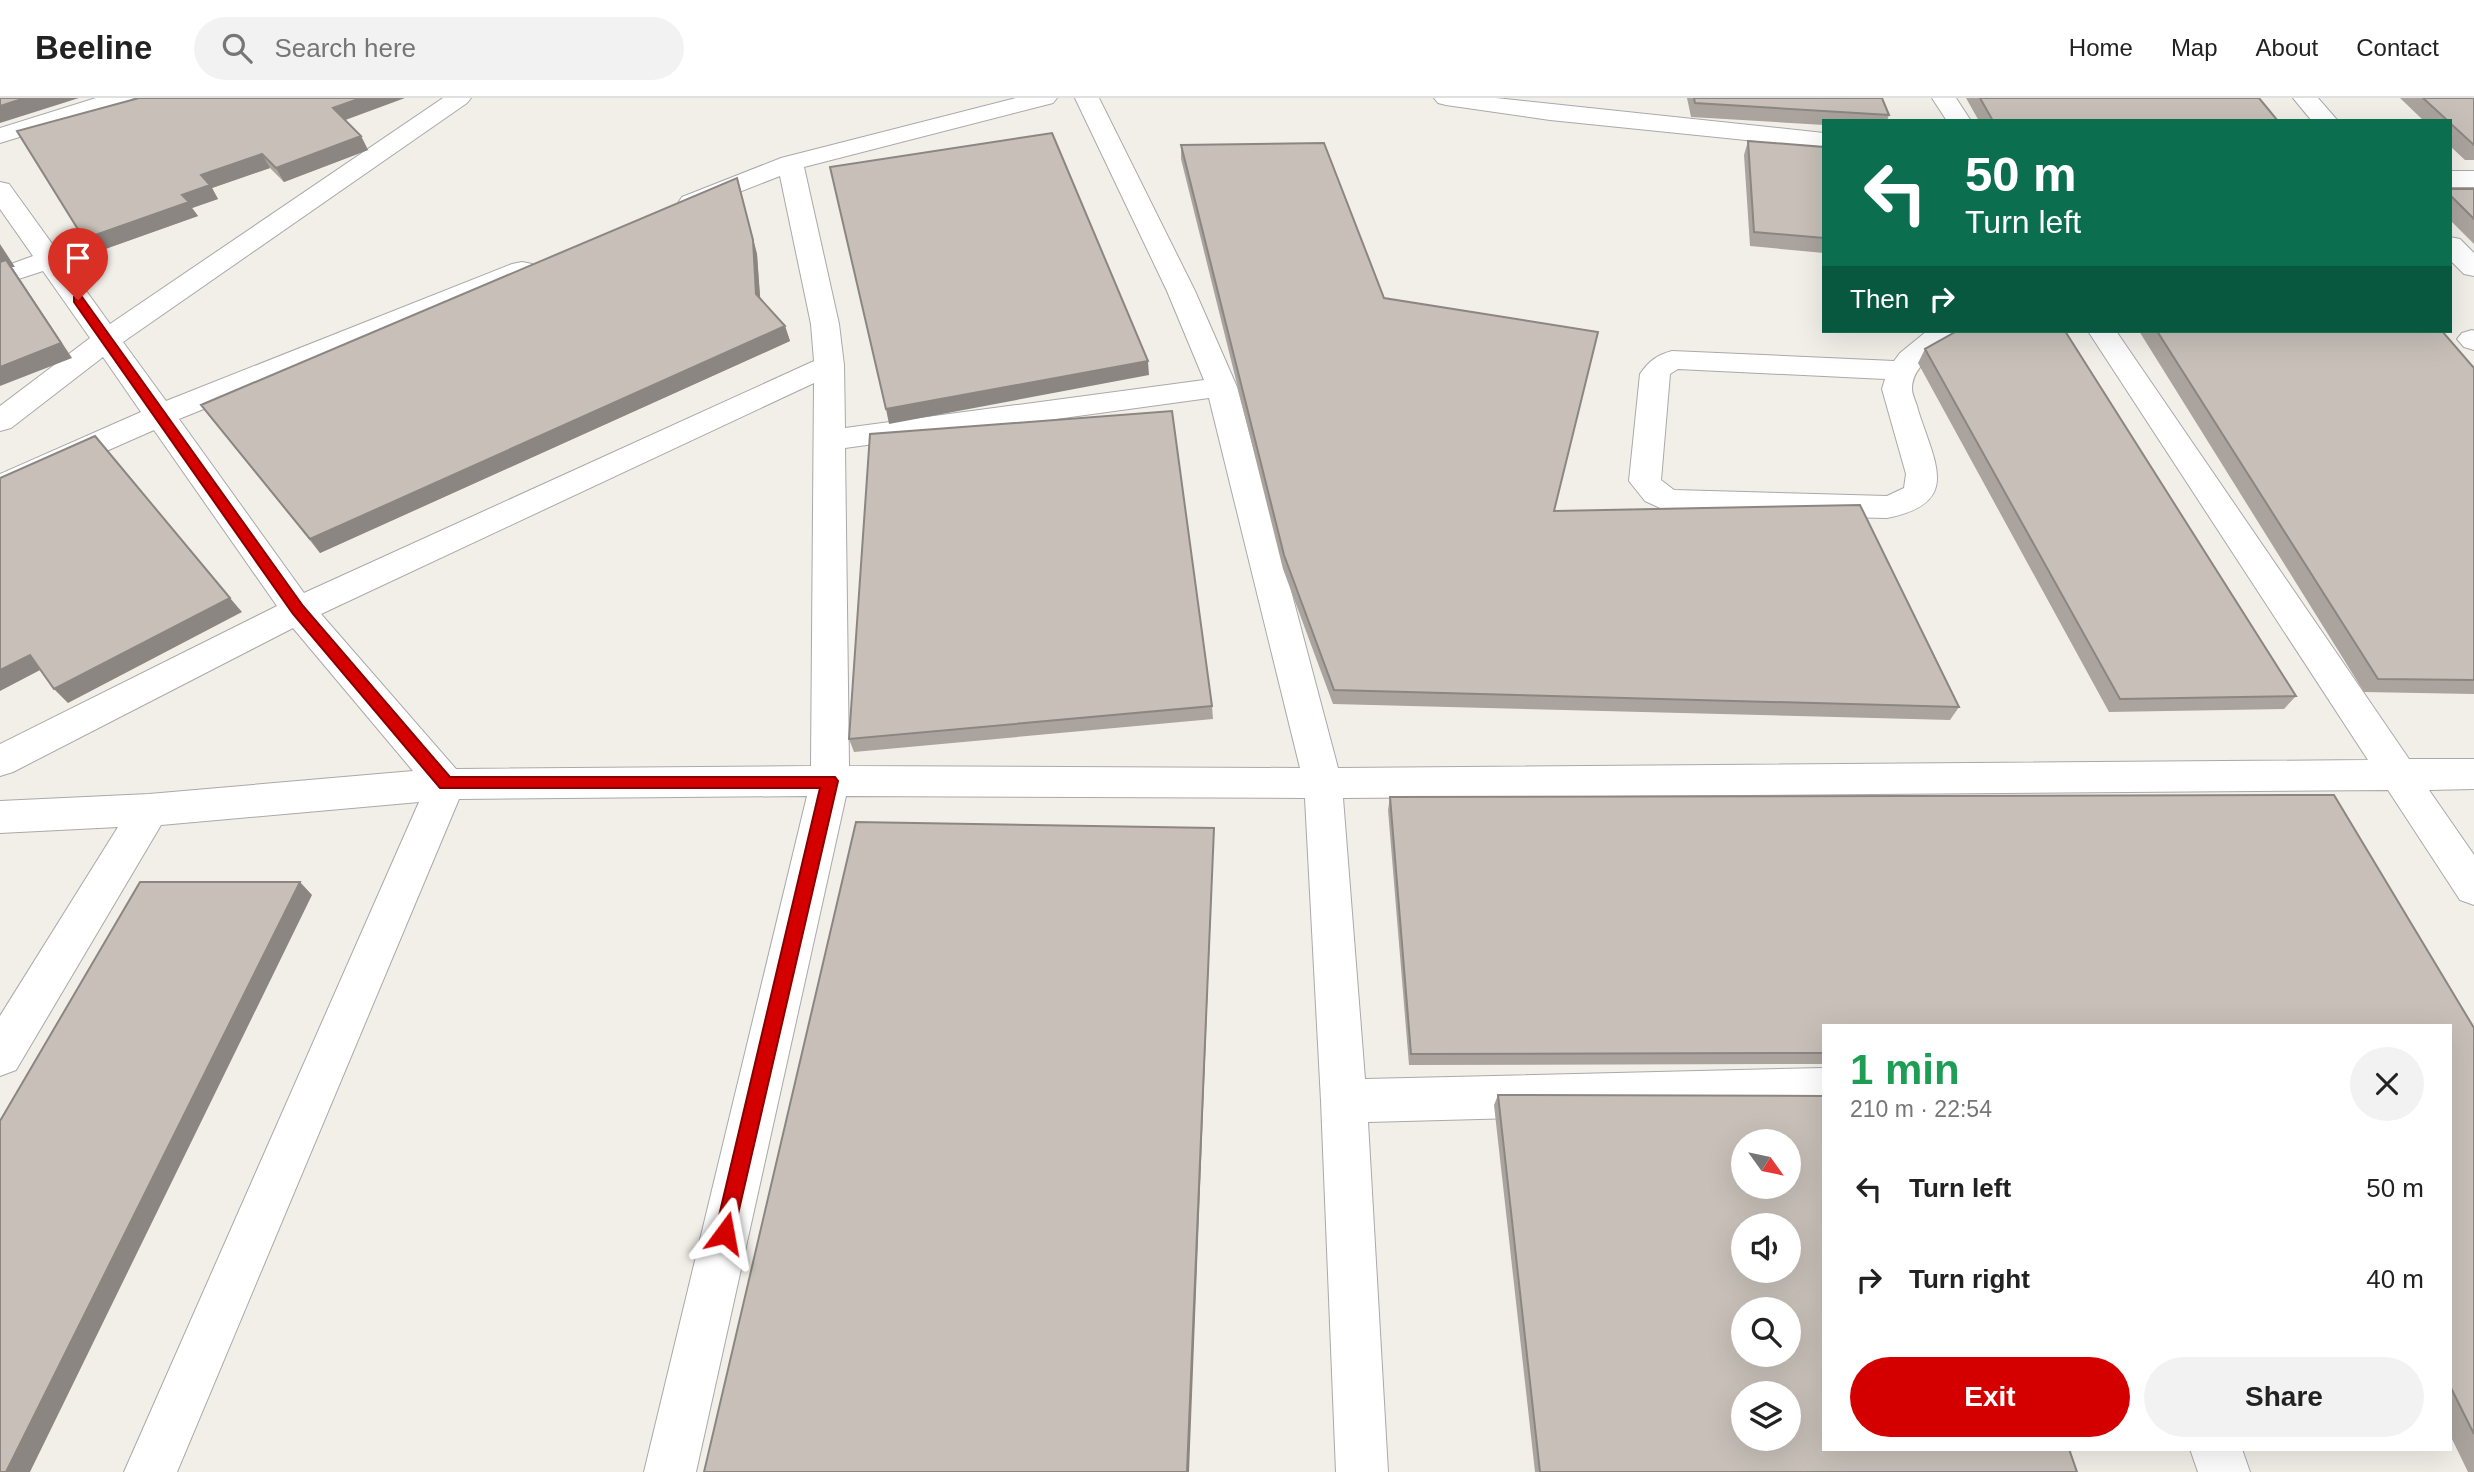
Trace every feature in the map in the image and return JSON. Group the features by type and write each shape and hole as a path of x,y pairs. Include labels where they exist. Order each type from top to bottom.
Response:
{"street":[{"path":"0,136 121,98"},
{"path":"0,421 107,340 459,98"},
{"path":"662,215 790,163 1045,98"},
{"path":"1087,98 1181,291 1222,387 1323,783 1344,1101 1362,1472"},
{"path":"1446,98 1550,113 1822,141"},
{"path":"1944,98 1958,119"},
{"path":"2305,98 2324,119"},
{"path":"670,1472 830,781 829,365 825,324 790,163"},
{"path":"2452,179 2474,178"},
{"path":"0,190 298,610 446,784"},
{"path":"2452,247 2474,268"},
{"path":"0,277 49,259"},
{"path":"0,487 160,415 546,261"},
{"path":"1903,371 1672,360 1655,374 1645,481 1653,493 1671,502 1887,507 1909,503 1918,495 1923,485 1922,474 1897,388 1910,359 1942,333"},
{"path":"2103,333 2474,888"},
{"path":"0,761 298,610 829,365"},
{"path":"829,439 1222,387"},
{"path":"0,817 149,810 446,784 830,781 1323,783 2398,772 2474,774"},
{"path":"150,1472 446,784"},
{"path":"0,1056 149,810"},
{"path":"1344,1101 1822,1089"},
{"path":"2217,1451 2224,1472"}],"building":[{"path":"0,98 25,98 0,106"},
{"path":"139,98 361,98 333,108 361,136 276,168 262,154 201,175 210,185 182,195 189,202 84,239 17,131"},
{"path":"1694,98 1882,98 1889,115 1695,103"},
{"path":"1980,98 2259,98 2276,119 1992,119"},
{"path":"2423,98 2474,98 2474,145 2452,125 2452,119 2446,119"},
{"path":"1052,133 1148,361 886,409 830,167"},
{"path":"1748,141 1822,147 1822,238 1754,232"},
{"path":"1324,143 1384,298 1598,332 1554,511 1860,505 1959,707 1334,690 1284,555 1181,145"},
{"path":"737,178 753,240 756,294 785,326 310,539 201,405"},
{"path":"2452,189 2474,189 2474,219 2452,197"},
{"path":"6,260 61,343 0,367 0,262"},
{"path":"1953,333 2066,333 2296,696 2120,699 1925,349"},
{"path":"2158,333 2444,333 2474,368 2474,680 2378,679"},
{"path":"1172,411 1212,706 849,739 870,434"},
{"path":"95,436 230,598 54,689 30,655 0,670 0,478"},
{"path":"2334,795 2474,1028 2474,1434 2452,1390 2452,1024 1822,1024 1822,1053 1411,1054 1390,797"},
{"path":"856,822 1214,828 1187,1472 704,1472"},
{"path":"140,882 300,882 6,1472 0,1472 0,1121"},
{"path":"1498,1095 1822,1096 1822,1451 2070,1451 2077,1472 1540,1472"}],"route":[{"path":"78,300 298,610 446,784 830,781 725,1233"}]}
